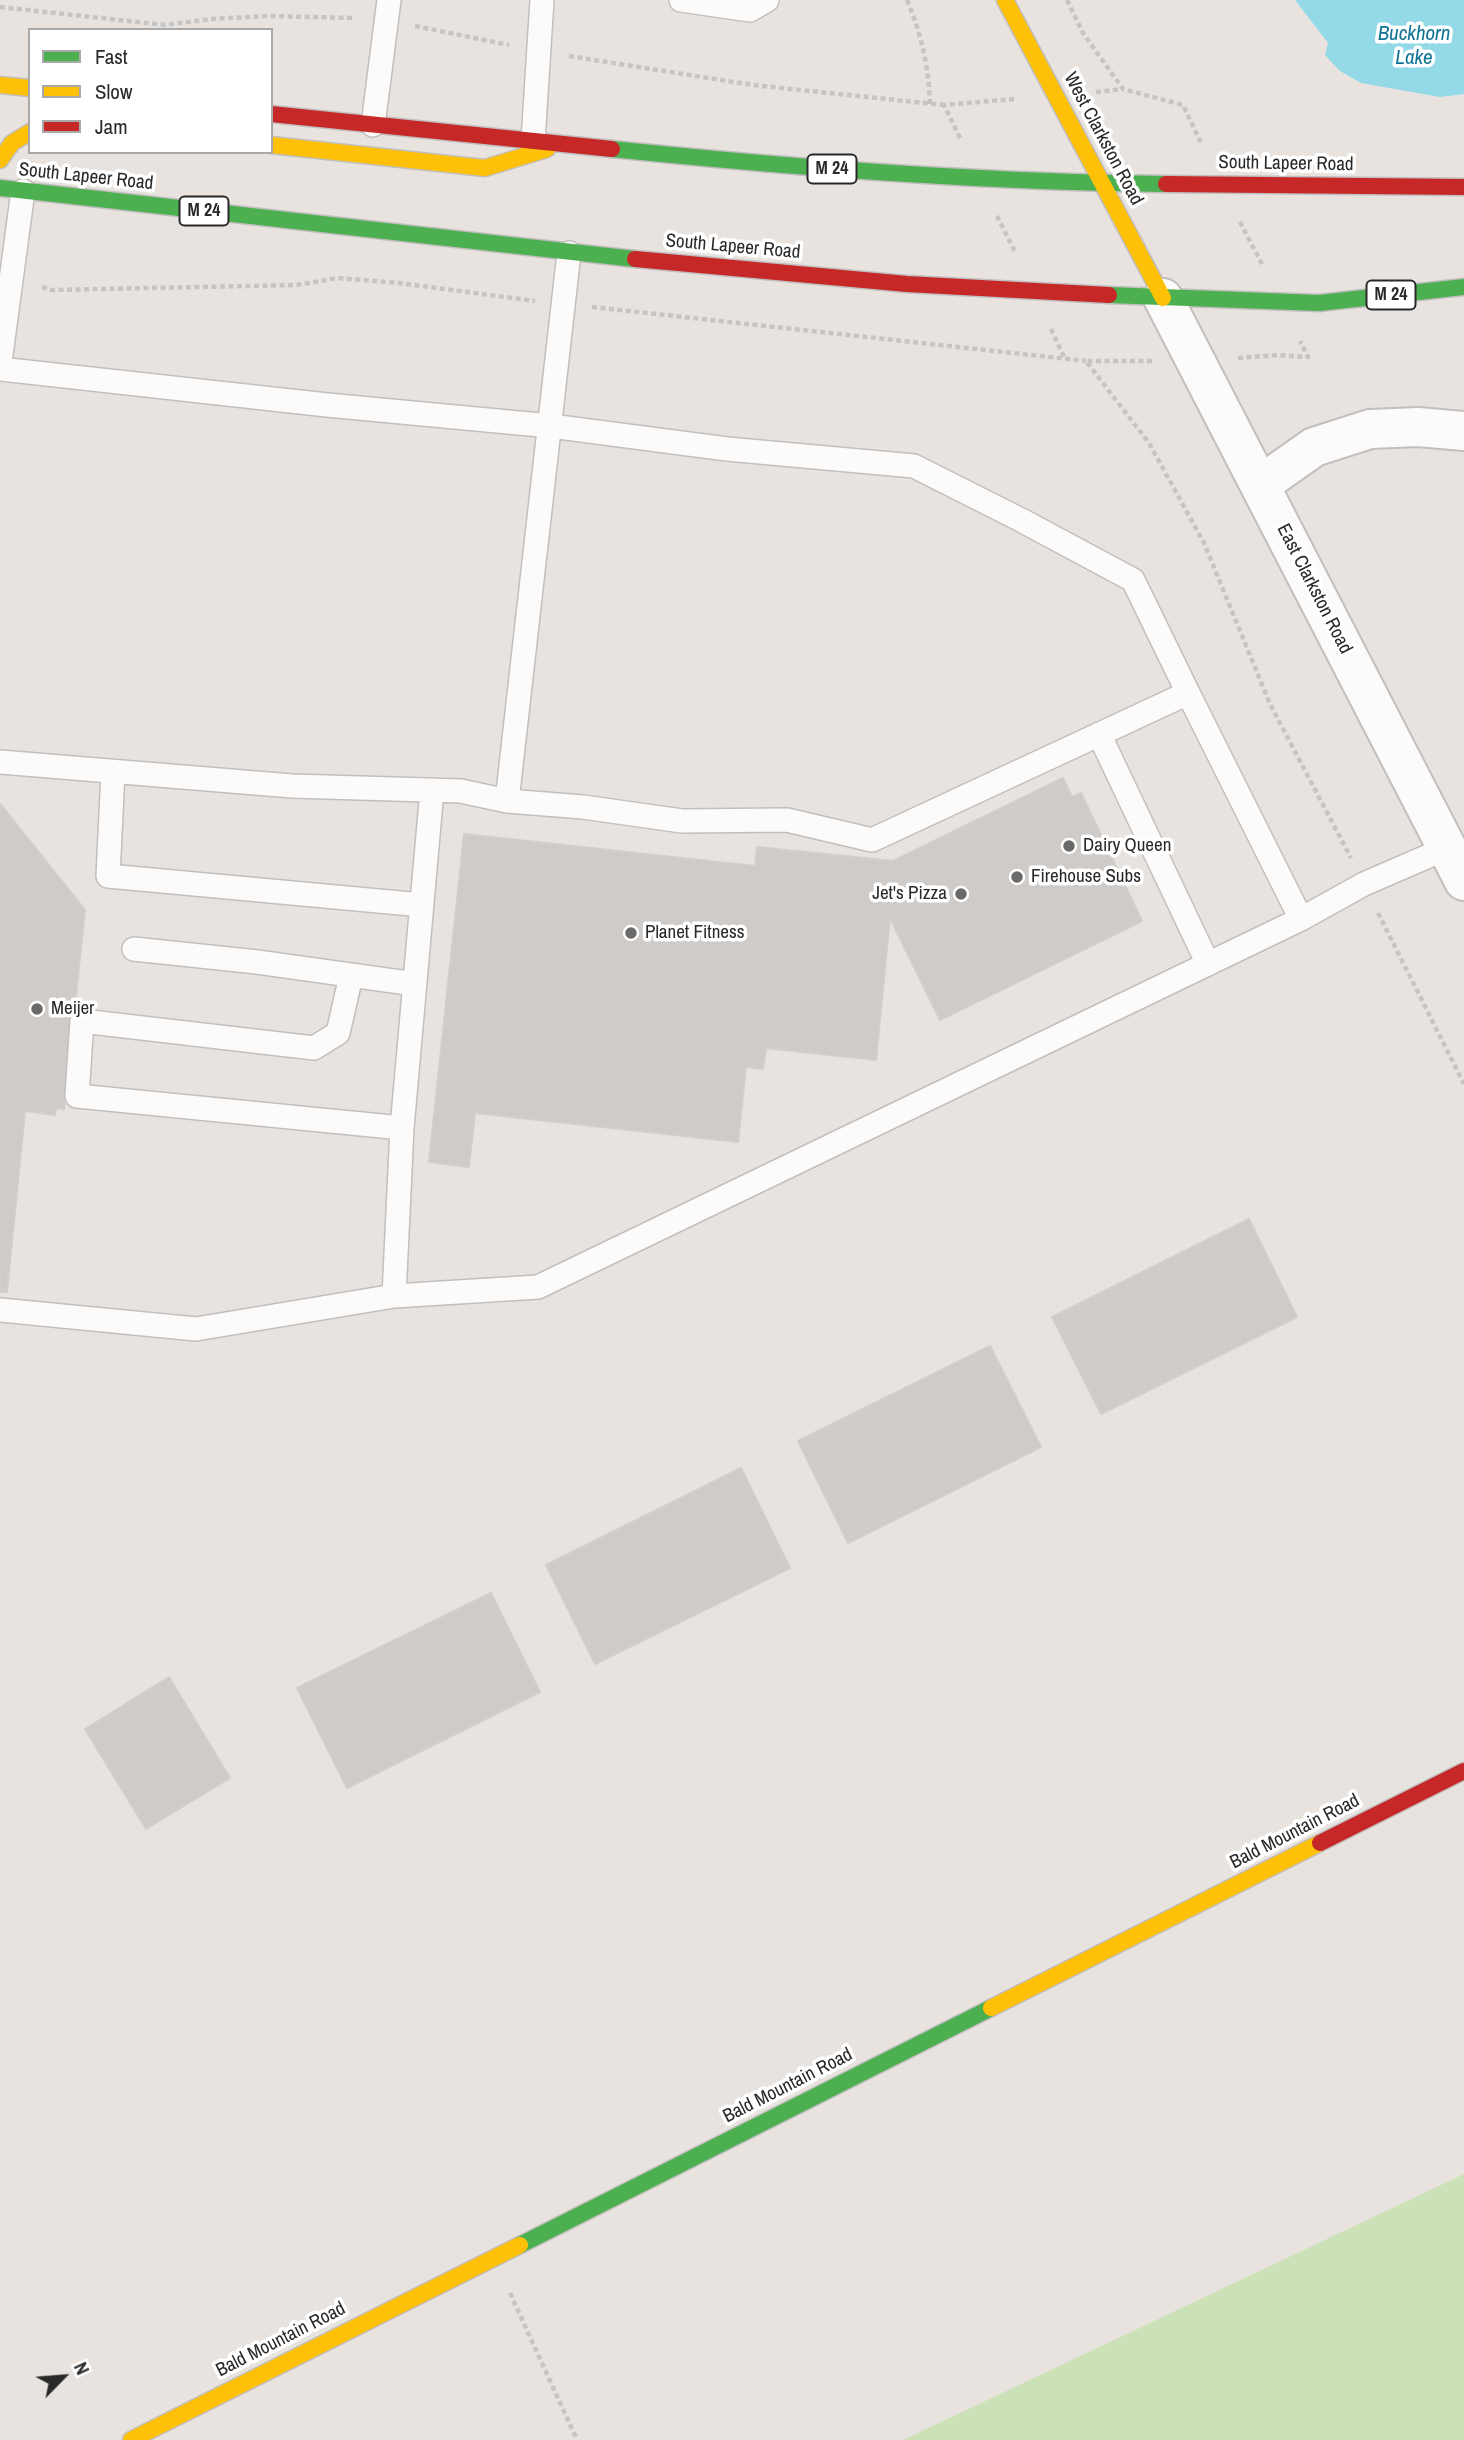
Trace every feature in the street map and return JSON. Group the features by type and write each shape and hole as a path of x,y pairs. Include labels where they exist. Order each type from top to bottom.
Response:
{"main road":[{"name":"West Clarkston Road","path":"1005,0 1163,298"},
{"path":"0,85 28,88"},
{"name":"South Lapeer Road","path":"273,114 762,165 1102,183 1464,187"},
{"path":"0,159 3,152 28,133"},
{"path":"273,145 485,168 562,145"},
{"name":"South Lapeer Road","path":"11,189 569,253 907,284 1163,298 1319,303 1464,287"},
{"name":"Bald Mountain Road","path":"131,2440 1464,1771"}],"street":[{"name":"East Clarkston Road","path":"1163,298 1456,864"},
{"path":"1260,485 1314,447 1370,429 1418,427 1464,431"}],"lane":[{"path":"533,141 542,0"},
{"path":"681,0 756,3"},
{"path":"373,125 388,9"},
{"path":"0,362 11,189"},
{"path":"507,801 569,253"},
{"path":"0,369 327,405 551,426 714,448 914,466 1133,580 1301,919"},
{"path":"0,762 292,786 461,791 507,801 583,807 682,821 787,820 872,840 1188,693"},
{"path":"1099,734 1208,964"},
{"path":"113,772 108,876 422,905"},
{"path":"394,1296 402,1128 432,790"},
{"path":"0,1310 196,1329 394,1296 538,1287 1301,919 1364,884 1456,864"},
{"path":"134,949 257,962 415,984"},
{"path":"351,976 338,1033 314,1048 82,1021 77,1096 402,1128"}],"path":[{"path":"907,0 922,40 930,84 930,104"},
{"path":"0,6 166,25 211,19 388,9 430,30 537,51 741,84 944,105"},
{"path":"1066,359 1086,361"},
{"path":"494,2257 577,2440"}],"green space":[{"path":"1464,2174 1464,2440 903,2440"}],"water":[{"name":"Buckhorn Lake","path":"1295,0 1464,0 1464,94 1440,97 1361,83 1340,71 1325,55 1328,43"}],"building":[{"path":"1063,778 1072,797 1081,793 1142,921 940,1020 890,918 876,1060 766,1048 763,1069 746,1067 738,1142 475,1113 469,1167 429,1162 464,834 755,866 757,847 893,861"},
{"name":"Meijer","path":"0,804 85,910 64,1109 56,1108 55,1115 25,1111 7,1292 0,1292"},
{"path":"1249,1219 1297,1317 1101,1414 1052,1317"},
{"path":"990,1346 1041,1447 848,1543 798,1441"},
{"path":"741,1468 790,1568 595,1664 546,1565"},
{"path":"491,1593 540,1692 347,1788 297,1688"},
{"path":"169,1677 230,1778 146,1829 85,1729"}],"traffic: fast":[{"path":"612,149 889,173 1166,184"},
{"path":"0,188 635,259"},
{"path":"1109,295 1319,303 1464,287"},
{"path":"520,2245 991,2008"}],"traffic: slow":[{"path":"1005,0 1163,298"},
{"path":"0,85 28,88"},
{"path":"0,160 12,143 28,133"},
{"path":"273,145 485,168 547,149"},
{"path":"991,2008 1320,1843"},
{"path":"131,2440 520,2245"}],"traffic: jam":[{"path":"273,114 612,149"},
{"path":"1166,184 1464,187"},
{"path":"635,259 907,284 1109,295"},
{"path":"1320,1843 1464,1771"}],"place":[{"name":"Dairy Queen","path":"1069,846"},
{"name":"Firehouse Subs","path":"1017,877"},
{"name":"Jet's Pizza","path":"961,894"},
{"name":"Planet Fitness","path":"631,933"},
{"name":"Meijer","path":"37,1009"}]}
